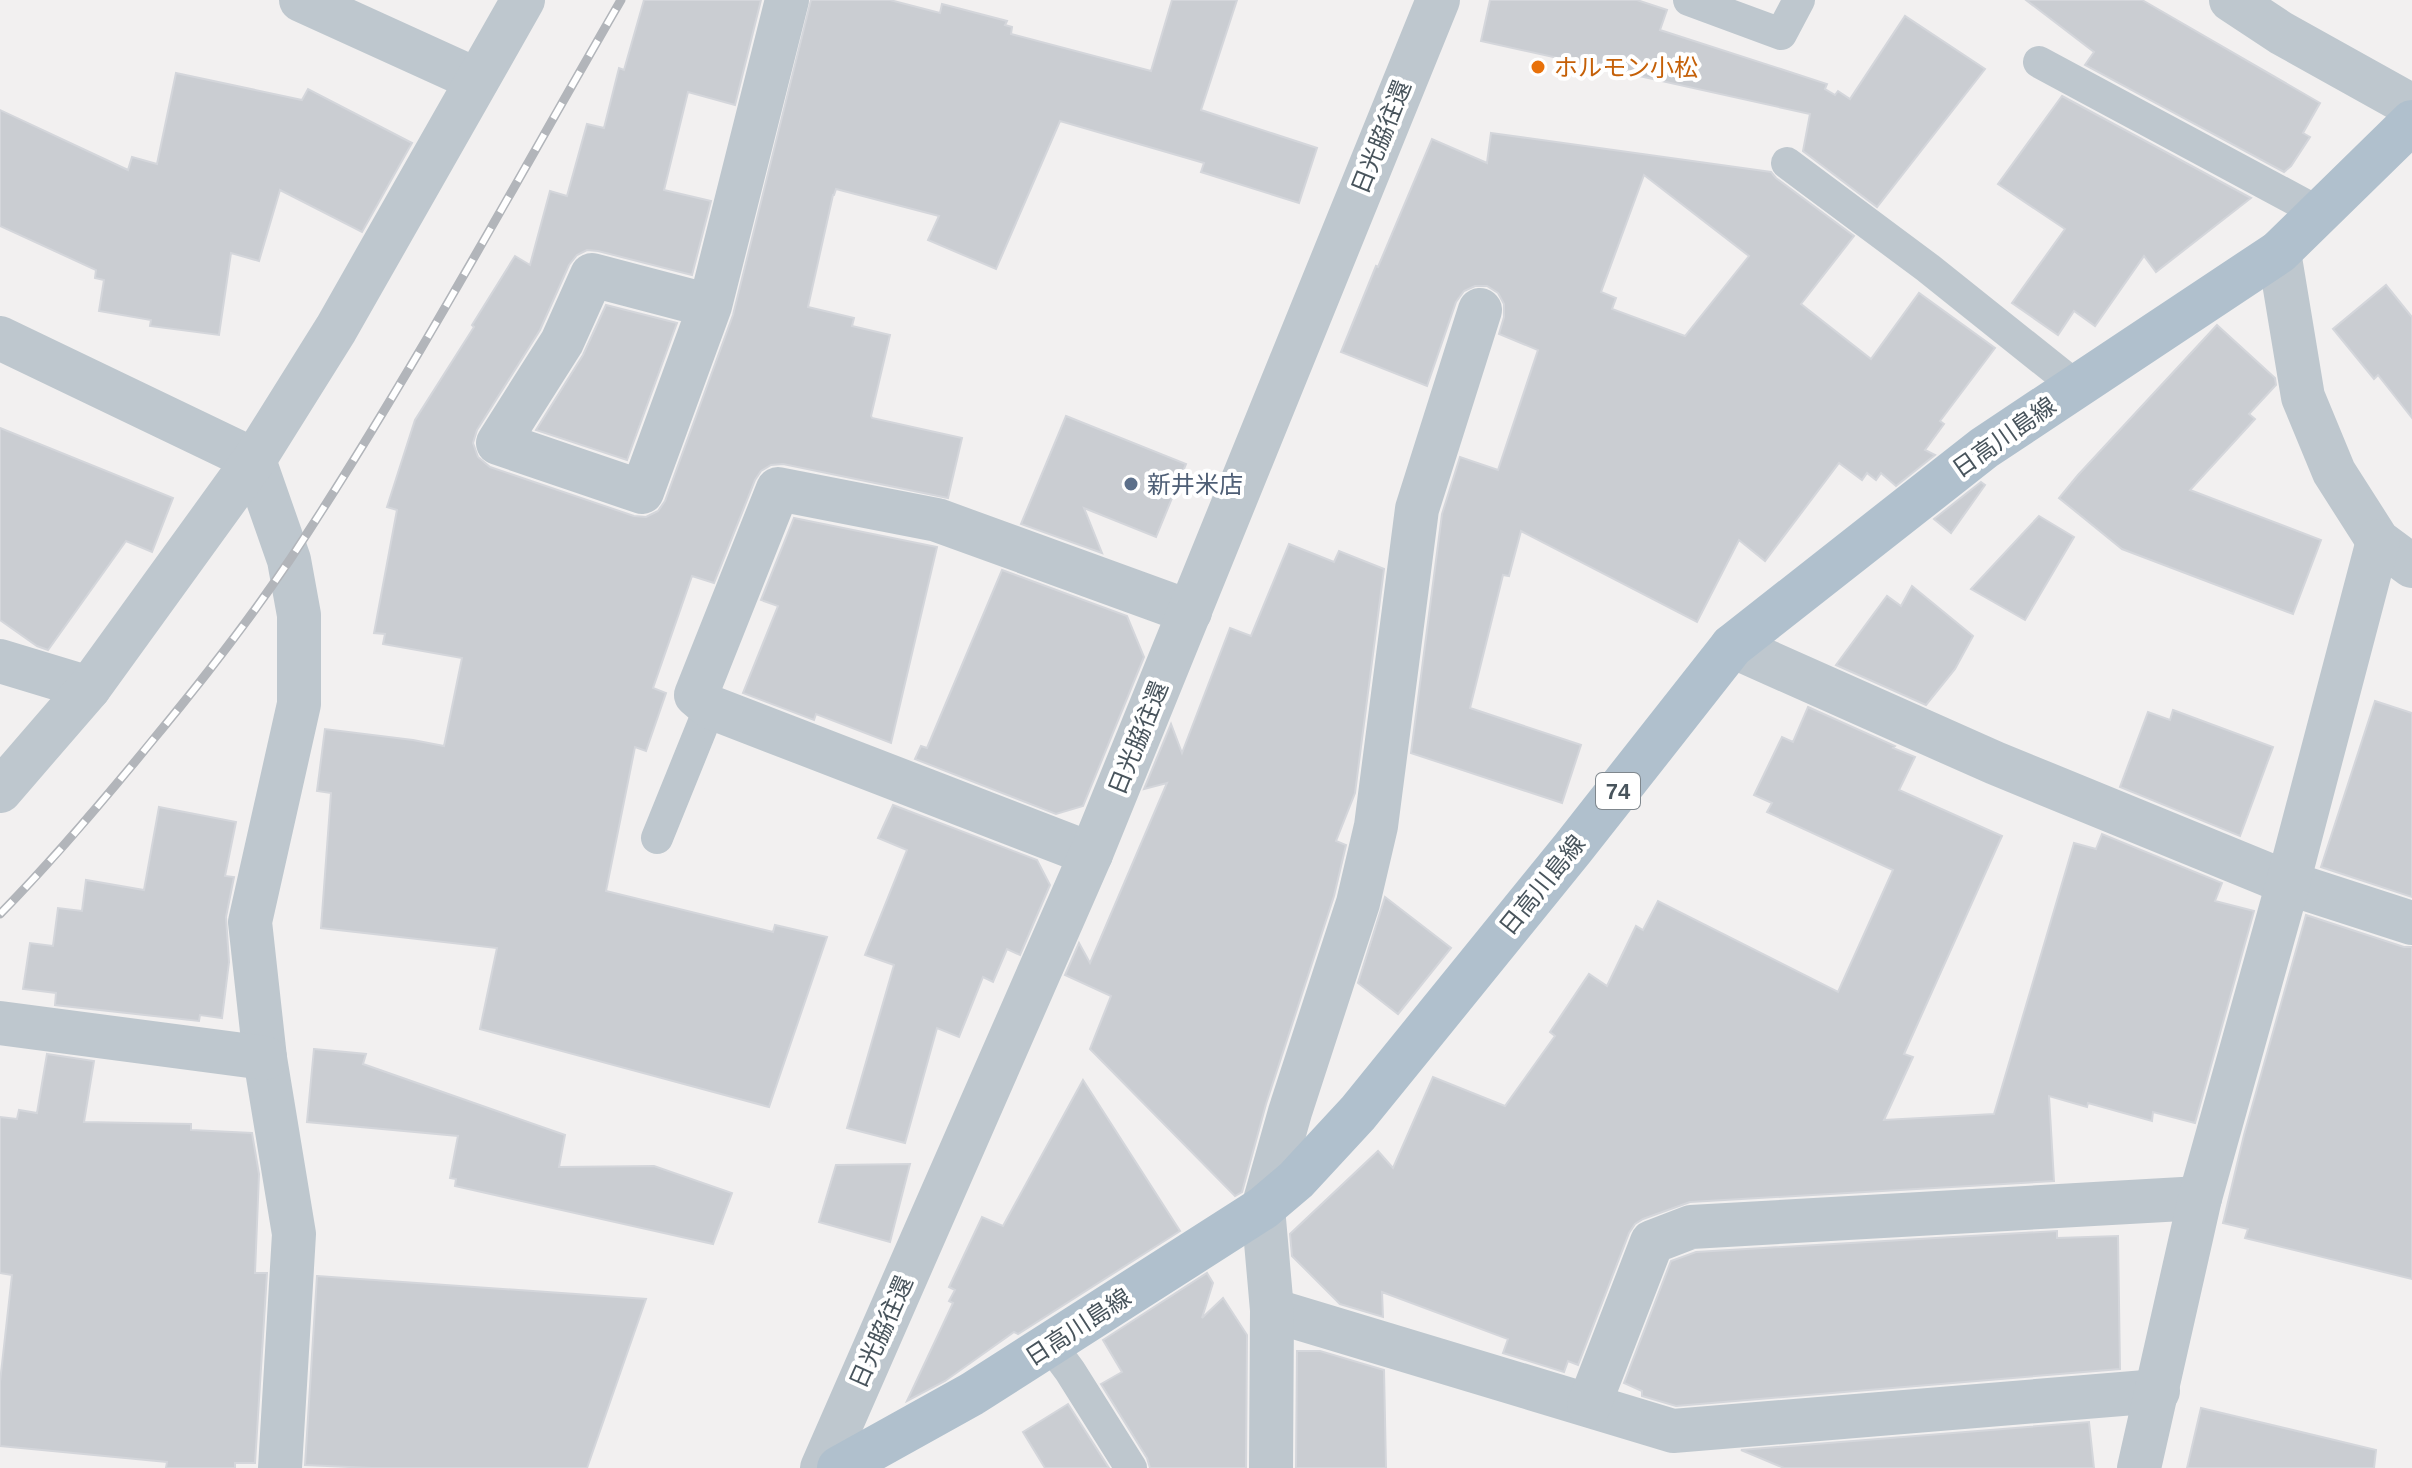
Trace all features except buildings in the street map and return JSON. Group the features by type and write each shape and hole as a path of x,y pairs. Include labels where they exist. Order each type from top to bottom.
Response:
{"main road":[{"name":"日高川島線","path":"839,1468 972,1394 1263,1208 1296,1180 1358,1113 1732,646 1984,448 2279,252 2412,122"}],"street":[{"path":"301,0 477,80"},
{"path":"0,791 89,688 254,460 336,329 523,0"},
{"path":"710,306 592,275 562,342 498,443 642,492 710,306 787,0"},
{"name":"日光脇往還","path":"822,1468 1091,854 1438,0"},
{"path":"2231,0 2281,33 2412,106"},
{"path":"2139,1468 2200,1198 2288,883 2395,554 2334,472 2303,397 2279,252"},
{"path":"1271,1468 1272,1310 1263,1208 1290,1112 1358,903 1376,826 1417,509 1480,310"},
{"path":"0,338 254,460 289,560 299,615 299,704 250,922 265,1058 294,1234 280,1468"},
{"path":"1091,854 710,707 696,695 778,489 937,520 1190,612"},
{"path":"1732,646 1995,763 2288,883 2412,923"},
{"path":"0,661 89,688"},
{"path":"0,1023 265,1058"},
{"path":"1589,1405 1652,1242 1691,1227 2200,1198"},
{"path":"1272,1310 1673,1431 2158,1391"}],"lane":[{"path":"1689,0 1781,34 1799,0"},
{"path":"2039,62 2320,213"},
{"path":"1787,163 1928,268 2077,387"},
{"path":"657,838 710,707"},
{"path":"1050,1344 1131,1468"}],"railway":[{"path":"0,914 78,829 170,719 291,558 419,352 621,0"}],"place":[{"name":"ホルモン小松","path":"1538,67"},
{"name":"新井米店","path":"1131,484"}]}
